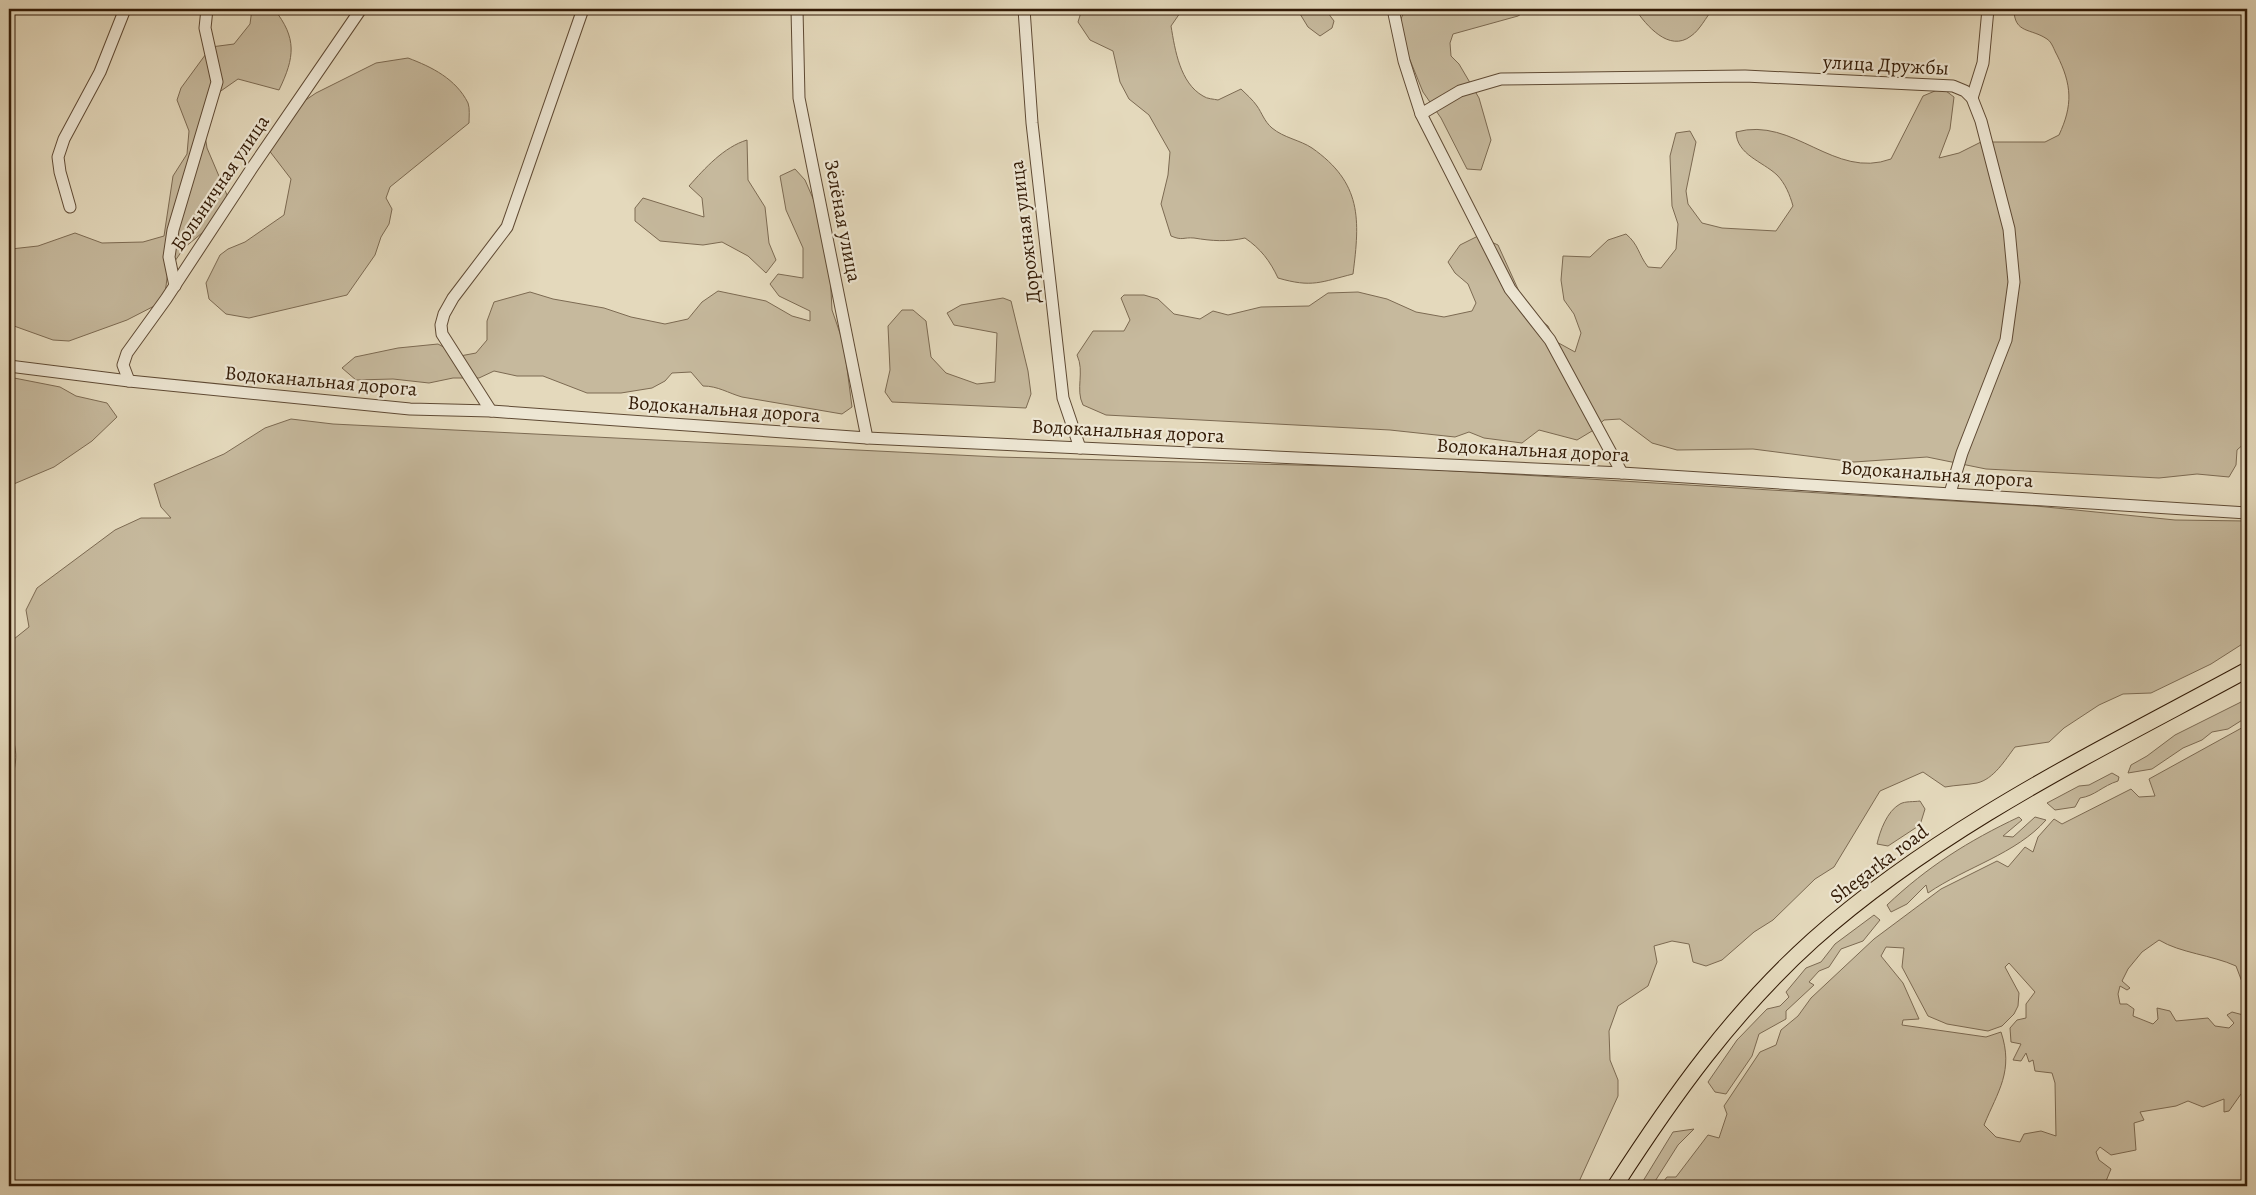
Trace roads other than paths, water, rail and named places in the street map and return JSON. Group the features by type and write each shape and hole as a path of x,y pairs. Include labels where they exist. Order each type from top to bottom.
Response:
{"main road":[{"name":"Shegarka road","path":"1615,1186 1661,1114 1716,1042 1786,966 1837,920 1912,863 1970,824 2032,787 2247,670"}],"street":[{"path":"70,207 60,172 58,157 64,139 100,72 125,9"},
{"path":"175,286 169,257 174,230 217,82 205,28 207,9"},
{"name":"Больничная улица","path":"129,381 123,365 124,358 175,286 252,168 361,9"},
{"path":"491,411 442,334 441,324 453,298 507,227 583,9"},
{"name":"Зелёная улица","path":"797,9 800,98 867,438"},
{"name":"Дорожная улица","path":"1024,9 1032,123 1063,398 1080,448"},
{"path":"1393,9 1404,61 1421,114 1510,289 1550,340 1622,473"},
{"path":"1950,493 1962,453 2006,340 2014,282 2009,230 1972,98 1983,63 1988,9"},
{"name":"улица Дружбы","path":"1421,114 1460,91 1501,79 1745,76 1953,86 1964,91 1972,98"},
{"name":"Водоканальная дорога","path":"9,366 129,381 410,409 491,411 867,438 1622,473 2247,513"}]}
